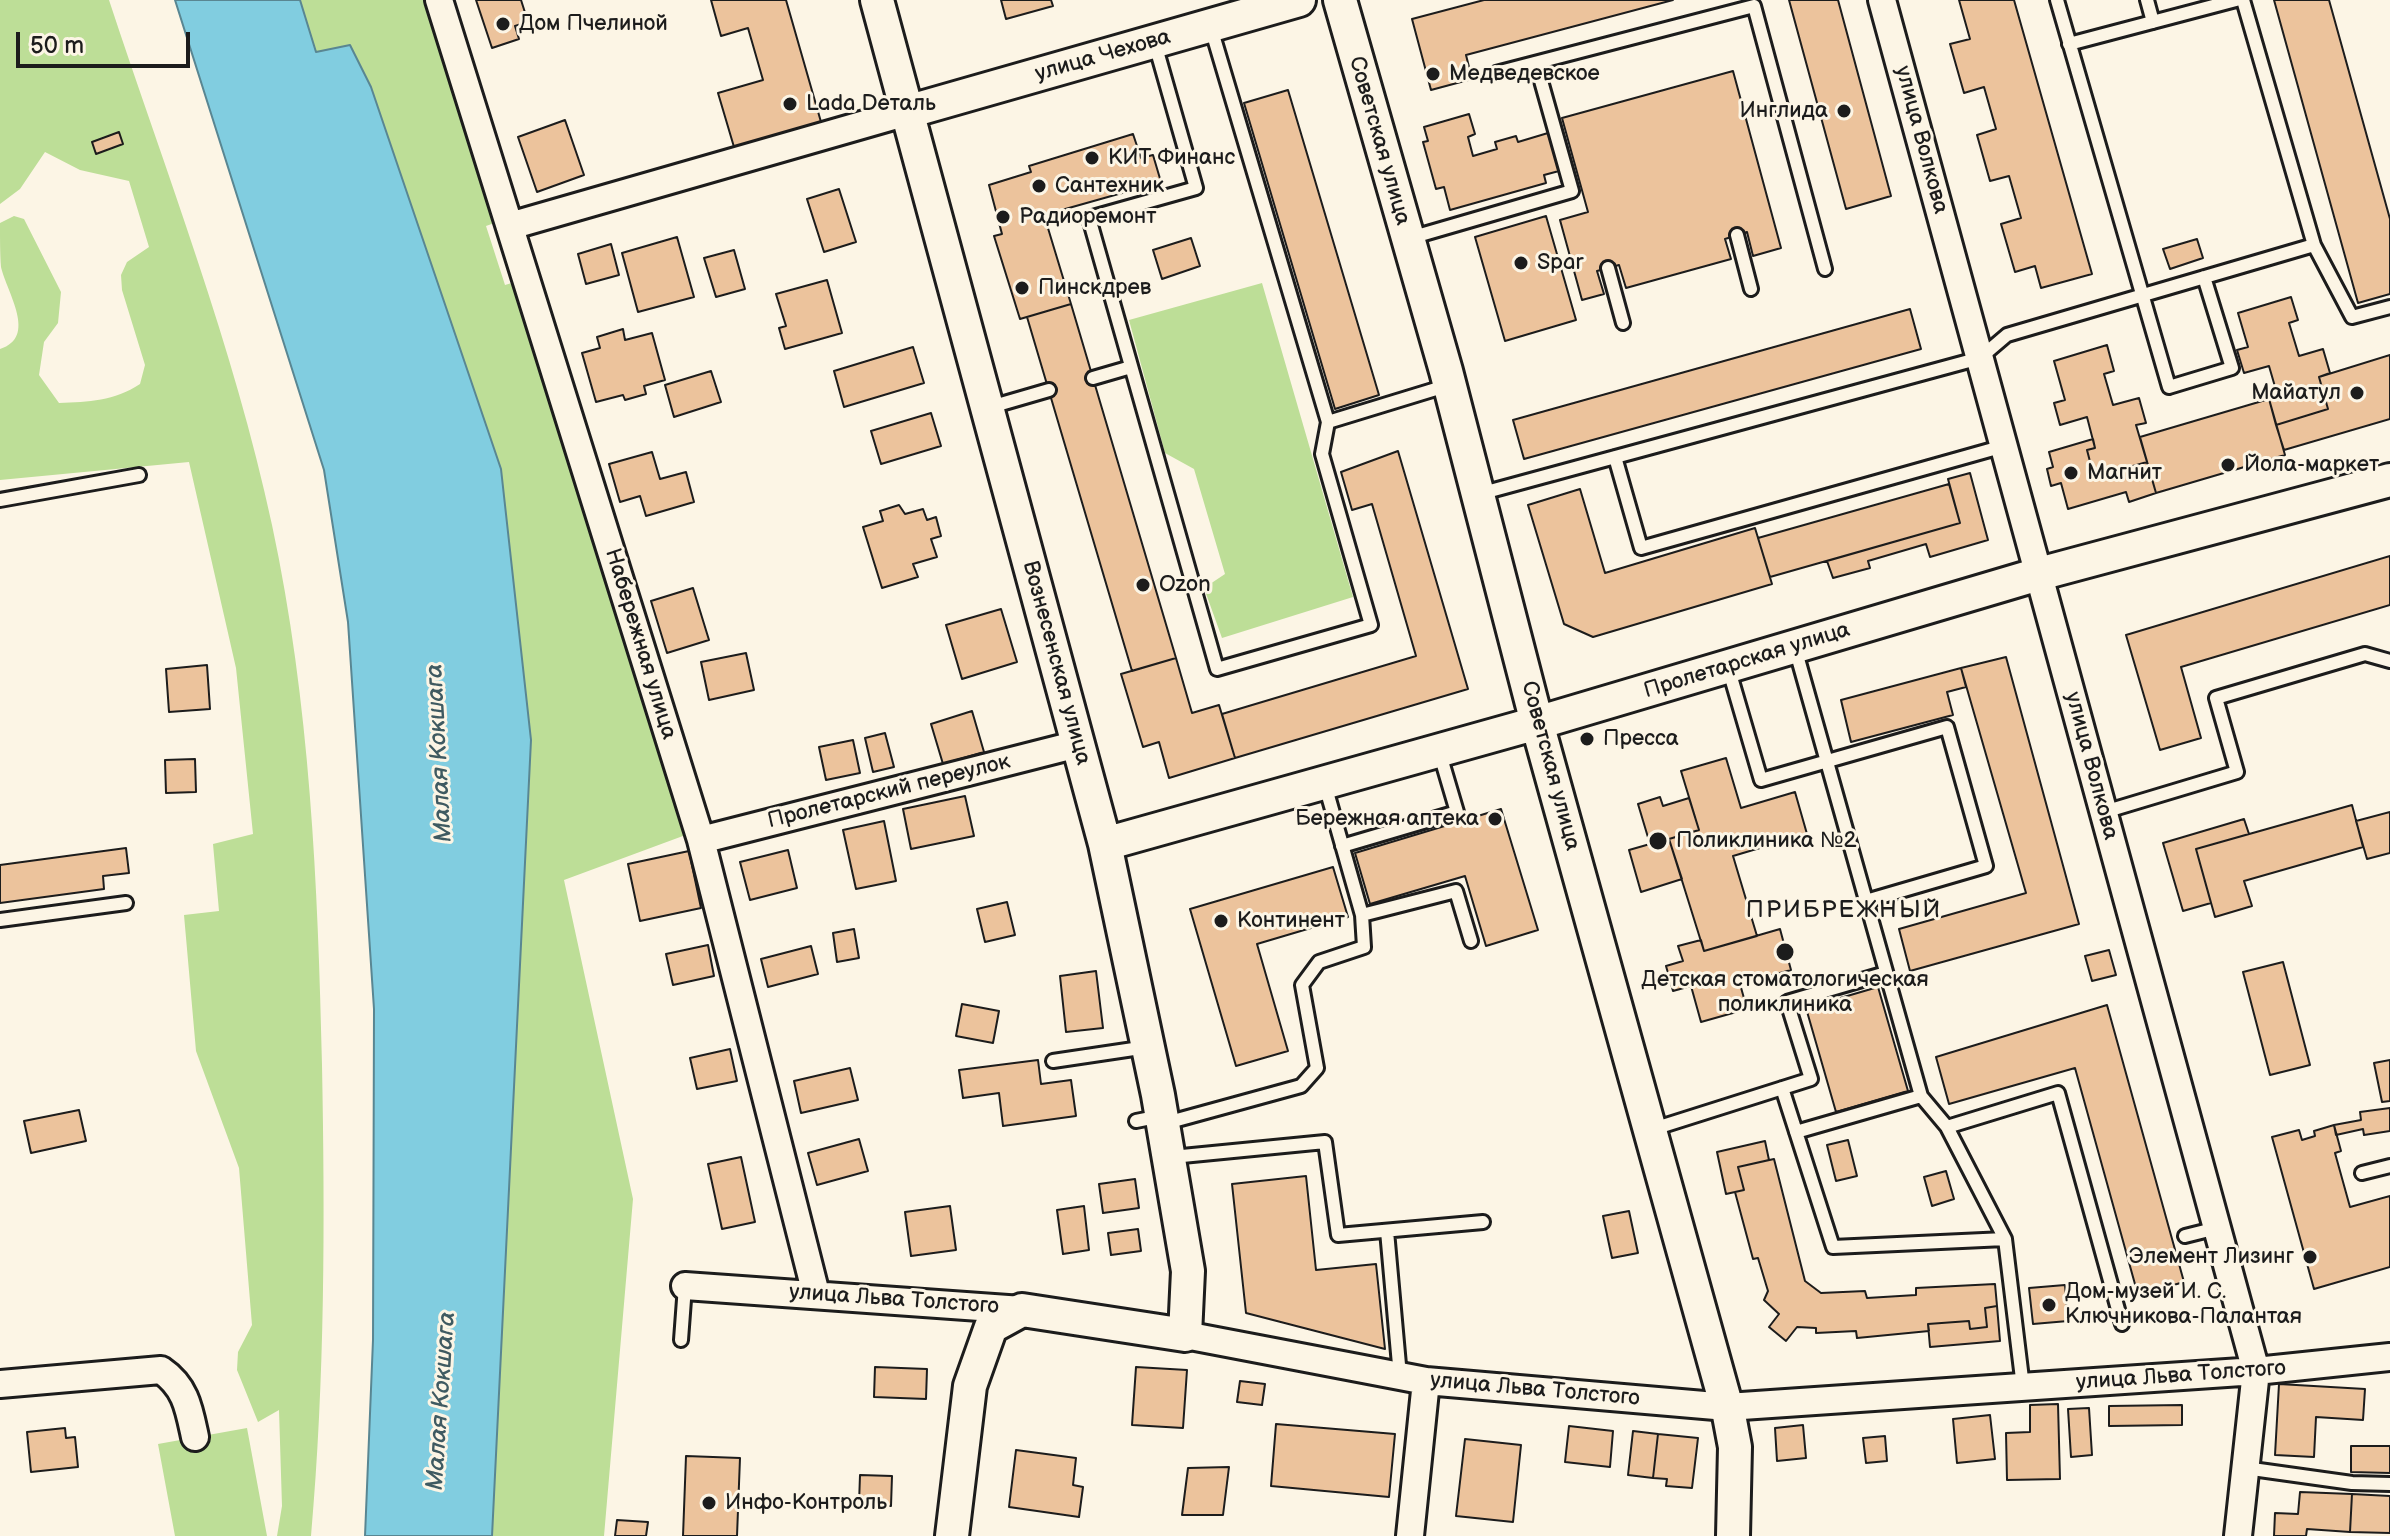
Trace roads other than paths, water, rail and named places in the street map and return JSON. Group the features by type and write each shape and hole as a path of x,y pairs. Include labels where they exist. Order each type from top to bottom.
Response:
{"street":[{"name":"Набережная улица","path":"439,0 701,840 816,1294"},
{"name":"Вознесенская улица","path":"877,0 1105,844 1147,1047 1153,1120 1168,1158 1188,1271 1189,1305 1185,1335"},
{"name":"улица Чехова","path":"907,112 1299,0"},
{"name":"Советская улица","path":"1340,0 1450,385 1537,723 1727,1407 1735,1447 1733,1536"},
{"name":"улица Волкова","path":"1882,0 2256,1371 2238,1536"},
{"path":"510,226 907,112"},
{"name":"Пролетарская улица","path":"1105,844 1537,723 2039,574 2390,480"},
{"name":"Пролетарский переулок","path":"701,840 1078,744"},
{"name":"улица Льва Толстого","path":"685,1286 1022,1310 1185,1335 1426,1381 1727,1407 2256,1371 2390,1357"},
{"path":"952,1536 970,1386 979,1353 991,1327 1022,1310"},
{"path":"0,1384 161,1370 176,1381 187,1401 195,1437"},
{"path":"1410,1536 1426,1381"}],"lane":[{"path":"2057,0 2169,387 2232,368 2204,277"},
{"path":"2147,0 2153,22"},
{"path":"2069,44 2236,0"},
{"path":"2243,0 2314,245 2352,317 2390,307"},
{"path":"1496,73 1754,6 1825,269"},
{"path":"1154,41 1196,188 1089,218 1217,669 1371,625 1322,454 1328,422 1210,25"},
{"path":"1407,238 1572,191 1536,63"},
{"path":"1737,235 1751,289"},
{"path":"1478,494 1980,358 2007,335 2314,245"},
{"path":"1608,268 1623,323"},
{"path":"1093,378 1131,367"},
{"path":"1328,422 1450,385"},
{"path":"987,408 1049,390"},
{"path":"1615,457 1641,548 2004,446"},
{"path":"0,500 139,475"},
{"path":"1795,648 1921,1096 1947,1127 2005,1239 2023,1387"},
{"path":"2104,812 2237,772 2216,698 2365,654 2390,661"},
{"path":"1728,667 1761,780 1947,727 1986,866 1866,901"},
{"path":"1342,846 1457,812 1439,751"},
{"path":"1153,1120 1301,1086 1317,1068 1302,985 1319,962 1364,947 1362,915 1324,783"},
{"path":"1362,915 1456,891 1471,941"},
{"path":"0,920 126,903"},
{"path":"1650,1130 1811,1079 1787,1002 1886,973"},
{"path":"1053,1061 1147,1047"},
{"path":"1782,1088 1833,1247 2005,1239"},
{"path":"1947,1127 2058,1093 2122,1324"},
{"path":"1796,1132 1921,1096"},
{"path":"1168,1158 1325,1142 1338,1235 1483,1222"},
{"path":"2362,1173 2390,1166"},
{"path":"2185,1236 2217,1228"},
{"path":"1387,1231 1400,1376"},
{"path":"681,1340 685,1286"},
{"path":"2245,1468 2352,1483 2390,1484"}],"water":[{"name":"Малая Кокшага","path":"175,0 300,0 316,52 350,45 371,87 501,469 531,740 492,1536 365,1536 373,1340 374,1009 348,622 324,470"}],"place":[{"name":"Дом Пчелиной","path":"503,24"},
{"name":"Медведевское","path":"1433,74"},
{"name":"Lada Dеталь","path":"790,104"},
{"name":"Инглида","path":"1844,111"},
{"name":"КИТ Финанс","path":"1092,158"},
{"name":"Сантехник","path":"1039,186"},
{"name":"Радиоремонт","path":"1003,217"},
{"name":"Spar","path":"1521,263"},
{"name":"Пинскдрев","path":"1022,288"},
{"name":"Майатул","path":"2357,393"},
{"name":"Йола-маркет","path":"2228,465"},
{"name":"Магнит","path":"2071,473"},
{"name":"Ozon","path":"1143,585"},
{"name":"Пресса","path":"1587,739"},
{"name":"Бережная аптека","path":"1495,819"},
{"name":"Поликлиника №2","path":"1658,841"},
{"name":"Континент","path":"1221,921"},
{"name":"Детская стоматологическая поликлиника","path":"1785,952"},
{"name":"Элемент Лизинг","path":"2310,1257"},
{"name":"Дом-музей И. С. Ключникова-Палантая","path":"2049,1305"},
{"name":"Инфо-Контроль","path":"709,1503"}],"district":[{"name":"ПРИБРЕЖНЫЙ","path":"1844,911"}]}
